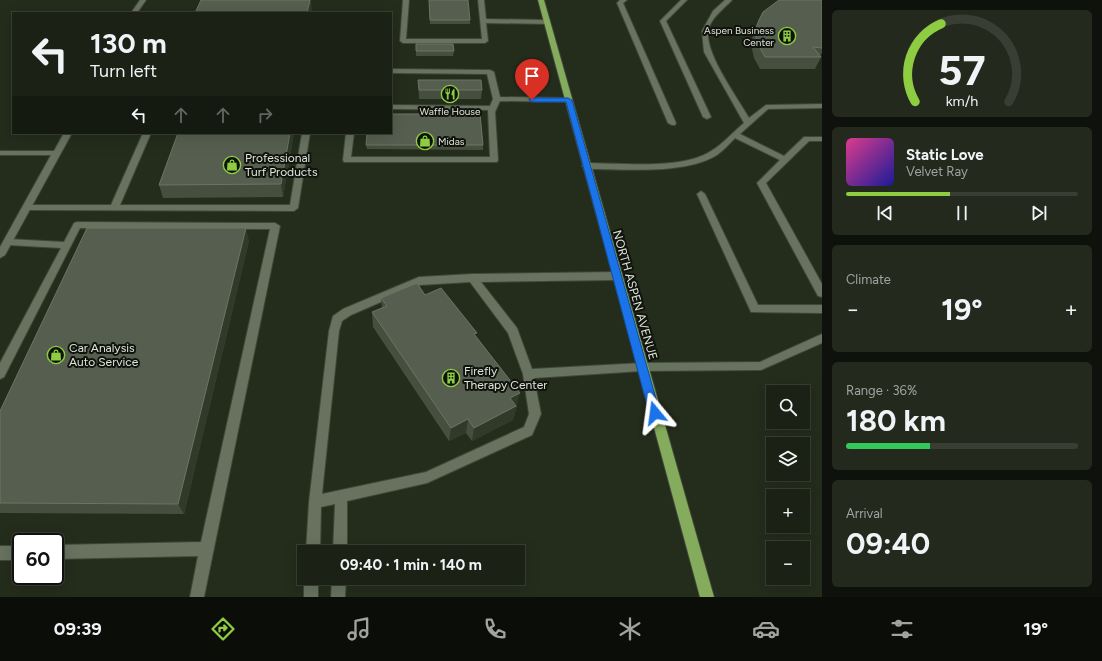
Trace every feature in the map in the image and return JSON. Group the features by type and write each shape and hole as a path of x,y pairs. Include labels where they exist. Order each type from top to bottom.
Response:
{"main road":[{"name":"NORTH ASPEN AVENUE","path":"541,0 616,276 706,597"}],"street":[{"path":"135,12 143,0"},
{"path":"406,0 403,41 485,41 481,0"},
{"path":"624,0 620,3 672,123"},
{"path":"684,0 663,21 707,117"},
{"path":"729,0 715,12 706,31 707,52 748,123"},
{"path":"483,21 547,22"},
{"path":"350,134 347,160 494,160 491,112 497,99 490,72 392,71"},
{"path":"497,99 568,100"},
{"path":"586,166 657,166 689,164 714,152 766,107 822,106"},
{"path":"392,107 493,108"},
{"path":"0,255 68,134"},
{"path":"114,208 147,134"},
{"path":"27,208 294,208 306,134"},
{"path":"735,134 786,160"},
{"path":"822,139 807,139 762,183 822,293"},
{"path":"0,153 58,153"},
{"path":"701,194 755,309 822,309"},
{"path":"0,374 77,224 275,226 197,597"},
{"path":"8,242 67,245"},
{"path":"313,545 315,502 334,331 337,319 346,312 419,281 472,278 616,276"},
{"path":"315,502 427,477 528,431 535,414 528,374 514,331 472,278"},
{"path":"528,374 642,367 761,366 822,338"},
{"path":"340,545 341,496"},
{"path":"64,552 206,549"},
{"path":"0,554 12,553"},
{"path":"311,597 312,585"},
{"path":"338,597 339,585"}],"building":[{"path":"201,0 310,0 307,12 195,12"},
{"path":"429,0 468,0 470,20 430,20"},
{"name":"Aspen Business Center","path":"779,0 822,0 822,48 813,47 821,57 765,57 756,37 756,28 763,12"},
{"path":"416,44 453,44 454,51 416,51"},
{"path":"418,80 481,80 482,90 419,90"},
{"name":"Midas","path":"392,114 480,114 483,145 366,145 367,134 392,134"},
{"name":"Professional Turf Products","path":"178,134 290,134 281,184 159,185"},
{"path":"87,228 246,228 178,504 0,503 0,411"},
{"name":"Firefly Therapy Center","path":"417,283 425,295 441,288 477,333 474,334 520,393 510,398 516,406 474,428 468,419 451,428 372,312 387,306 381,298"}],"place":[{"name":"Aspen Business Center","path":"787,36"},
{"name":"Waffle House","path":"450,94"},
{"name":"Midas","path":"425,141"},
{"name":"Professional Turf Products","path":"232,165"},
{"name":"Car Analysis Auto Service","path":"56,355"},
{"name":"Firefly Therapy Center","path":"451,378"}],"route":[{"path":"532,100 568,100 655,413"}]}
